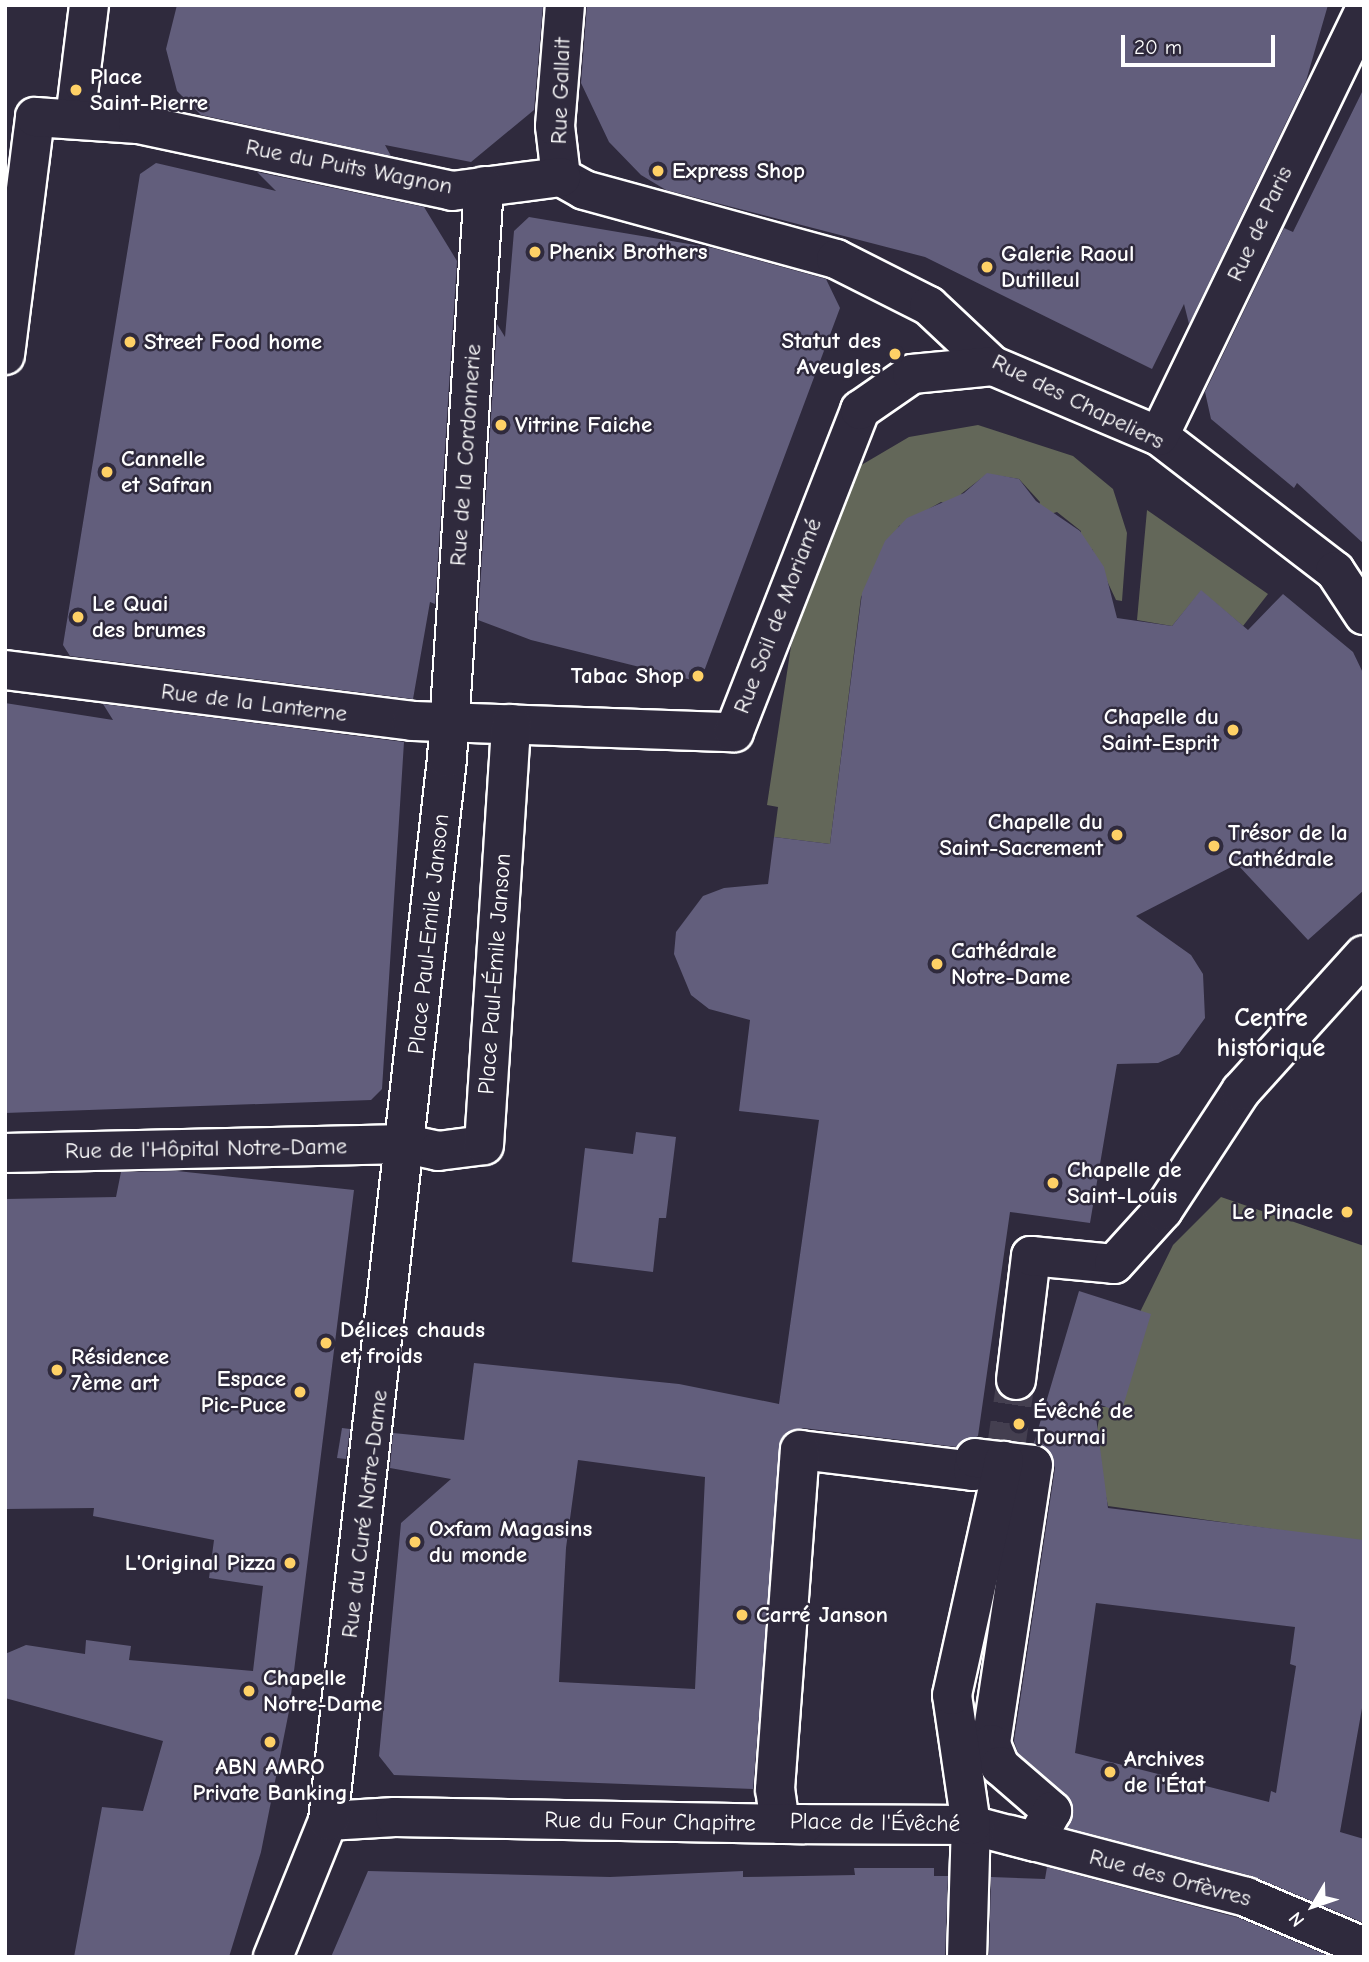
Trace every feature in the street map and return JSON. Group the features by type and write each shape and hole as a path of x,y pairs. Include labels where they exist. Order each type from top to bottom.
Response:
{"street":[{"path":"5,355 20,194 35,117 75,119 89,5"},
{"name":"Rue Gallait","path":"561,177 555,126 565,5"},
{"name":"Rue de Paris","path":"1159,436 1364,12"},
{"name":"Rue du Puits Wagnon","path":"75,119 138,124 452,191 561,177"},
{"name":"Rue des Chapeliers","path":"561,177 584,190 836,259 929,306 993,366 1159,436 1335,571 1364,615"},
{"name":"Rue de la Cordonnerie","path":"450,724 484,186"},
{"name":"Rue Soil de Moriamé","path":"450,724 734,732 860,410 912,374 993,366"},
{"name":"Rue de la Lanterne","path":"5,670 59,680 450,724"},
{"name":"Place Paul-Emile Janson","path":"407,1144 450,724"},
{"name":"Place Paul-Émile Janson","path":"407,1144 438,1151 484,1145 511,724"},
{"path":"1016,1380 1031,1256 1114,1264 1163,1210 1241,1091 1364,955"},
{"name":"Rue de l'Hôpital Notre-Dame","path":"5,1153 407,1144"},
{"name":"Rue du Curé Notre-Dame","path":"273,1957 328,1821 407,1144"},
{"name":"Place de l'Évêché","path":"787,1824 775,1789 800,1450 973,1471 975,1458 1033,1465 991,1744 1000,1766 1052,1811 1035,1842 971,1825 890,1822"},
{"name":"Place de l'Évêché","path":"971,1825 952,1695 1004,1461"},
{"name":"Rue du Four Chapitre","path":"328,1821 395,1817 787,1824 890,1822"},
{"path":"967,1957 971,1825"},
{"name":"Rue des Orfèvres","path":"1035,1842 1246,1897 1364,1947"}],"green space":[{"path":"978,425 1073,456 1113,489 1127,533 1122,601 1116,600 1092,549 1078,558 1081,531 1057,512 1034,519 1040,502 1019,479 987,474 961,494 964,511 941,502 899,526 861,597 830,844 774,837 778,807 767,805 791,646 858,467 909,437"},
{"path":"1147,510 1268,594 1243,626 1201,591 1172,626 1137,620"},
{"path":"1221,1197 1364,1246 1364,1542 1108,1506 1104,1487 1088,1484 1101,1407 1110,1407 1141,1310 1173,1245"}],"building":[{"path":"177,5 543,5 534,110 471,162 385,145 391,156 201,115 177,91 166,49"},
{"path":"587,5 1328,5 1306,81 1189,324 1184,304 1152,369 925,257 666,190 641,175 609,142 581,83"},
{"path":"1364,88 1364,544 1297,483 1294,488 1211,419 1205,392 1284,228 1293,232"},
{"path":"156,163 276,191 257,172 424,207 457,261 435,604 430,602 413,699 70,656 63,645 140,174"},
{"path":"529,217 713,248 826,279 840,308 700,682 531,640 478,620 497,324 505,337 514,231"},
{"name":"Cathédrale Notre-Dame","path":"987,473 1019,479 1036,501 1080,531 1104,567 1117,618 1172,626 1201,590 1248,630 1283,594 1353,652 1364,675 1364,890 1308,940 1237,864 1136,916 1191,955 1203,974 1205,1018 1179,1054 1158,1063 1117,1064 1090,1223 1010,1212 978,1436 957,1447 803,1428 782,1438 753,1789 394,1775 379,1756 401,1523 451,1479 390,1468 393,1433 464,1440 474,1363 679,1384 779,1404 819,1120 739,1111 750,1020 709,1009 691,995 674,954 676,932 703,896 724,888 768,884 774,837 830,844 862,593 885,541 907,518 964,493","holes":["578,1460 705,1477 695,1689 559,1682 566,1548"]},
{"path":"5,703 113,720 103,704 404,742 382,1089 371,1100 5,1113"},
{"path":"636,1132 676,1137 666,1218 659,1218 653,1272 572,1262 585,1148 633,1154"},
{"path":"177,1171 354,1190 289,1711 261,1852 229,1957 74,1957 102,1807 143,1811 163,1741 5,1698 5,1654 26,1645 85,1654 86,1640 131,1646 129,1660 253,1671 263,1586 209,1578 214,1540 93,1516 94,1508 5,1509 5,1199 116,1197 121,1172"},
{"path":"1079,1291 1151,1314 1121,1413 1094,1402 1108,1508 1364,1540 1364,1697 1340,1832 1364,1839 1364,1923 1252,1876 1068,1828 1072,1802 1018,1753 1014,1741 1055,1468 1047,1448 1034,1443","holes":["1096,1603 1295,1627 1290,1664 1296,1666 1276,1793 1271,1791 1269,1802 1075,1753"]},
{"path":"342,1428 350,1429 346,1459 337,1458"},
{"path":"1047,1867 1239,1918 1331,1957 989,1957 991,1877 1045,1879"},
{"path":"854,1868 934,1868 934,1876 948,1876 945,1957 331,1957 368,1871 610,1877 743,1871 743,1877 855,1875"}],"tunnel":[{"path":"1004,1461 1016,1380"}],"place":[{"name":"Place Saint-Pierre","path":"76,90"},
{"name":"Express Shop","path":"658,171"},
{"name":"Phenix Brothers","path":"535,252"},
{"name":"Galerie Raoul Dutilleul","path":"987,267"},
{"name":"Street Food home","path":"130,342"},
{"name":"Statut des Aveugles","path":"895,354"},
{"name":"Vitrine Faiche","path":"501,425"},
{"name":"Cannelle et Safran","path":"107,472"},
{"name":"Le Quai des brumes","path":"78,617"},
{"name":"Tabac Shop","path":"698,676"},
{"name":"Chapelle du Saint-Esprit","path":"1233,730"},
{"name":"Chapelle du Saint-Sacrement","path":"1117,835"},
{"name":"Trésor de la Cathédrale","path":"1214,846"},
{"name":"Cathédrale Notre-Dame","path":"937,964"},
{"name":"Chapelle de Saint-Louis","path":"1053,1183"},
{"name":"Le Pinacle","path":"1347,1212"},
{"name":"Délices chauds et froids","path":"326,1343"},
{"name":"Résidence 7ème art","path":"57,1370"},
{"name":"Espace Pic-Puce","path":"300,1392"},
{"name":"Évêché de Tournai","path":"1019,1424"},
{"name":"Oxfam Magasins du monde","path":"415,1542"},
{"name":"L'Original Pizza","path":"290,1563"},
{"name":"Carré Janson","path":"742,1615"},
{"name":"Chapelle Notre-Dame","path":"249,1691"},
{"name":"ABN AMRO Private Banking","path":"270,1742"},
{"name":"Archives de l'État","path":"1110,1772"}],"district":[{"name":"Centre historique","path":"1271,1034"}]}
